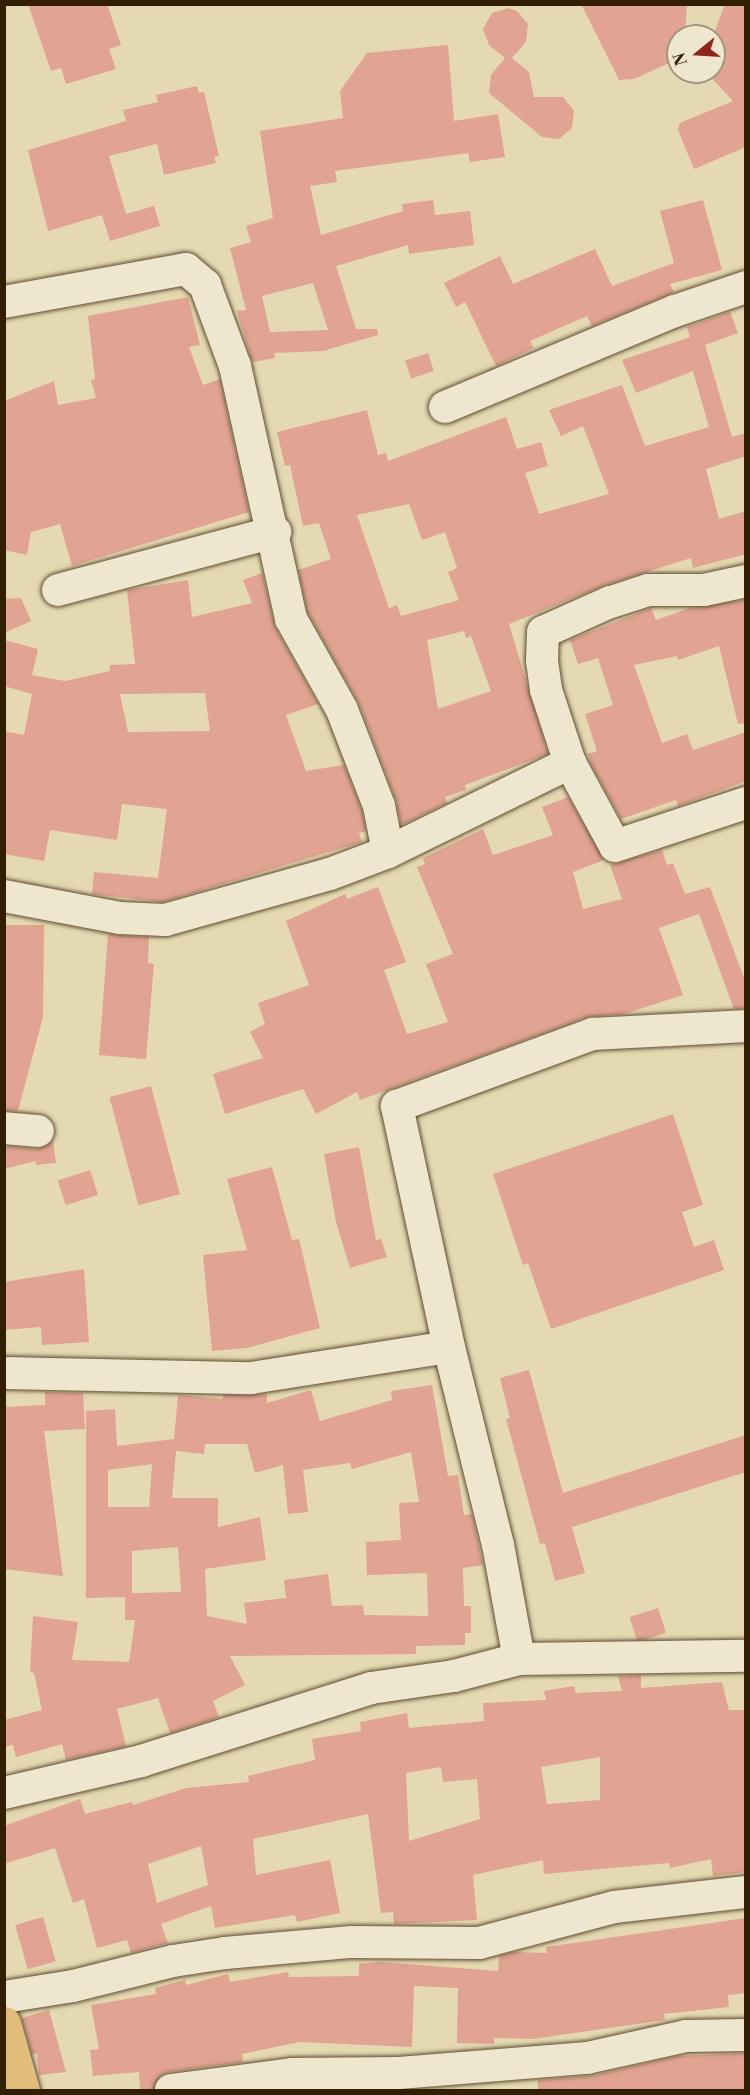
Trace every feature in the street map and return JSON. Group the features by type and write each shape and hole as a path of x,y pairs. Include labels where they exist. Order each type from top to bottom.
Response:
{"main road":[{"path":"4,2023 23,2090"},
{"path":"4,2055 23,2090"}],"street":[{"path":"4,302 186,269 205,285 235,366 275,532 281,585 291,619 342,710 379,806 388,852"},
{"path":"445,407 675,311 746,287"},
{"path":"58,591 275,532"},
{"path":"746,581 704,590 648,590 610,602 543,632 546,690 570,763 615,846 746,803"},
{"path":"4,896 120,918 165,920 330,874 388,852 570,763"},
{"path":"519,1659 498,1545 449,1347 396,1106 593,1034 746,1026"},
{"path":"4,1128 38,1131"},
{"path":"4,1373 251,1378 449,1347"},
{"path":"4,1793 141,1761 371,1688 454,1676 519,1659 746,1656"},
{"path":"4,1997 73,1986 173,1961 225,1953 352,1942 479,1943 614,1908 746,1892"},
{"path":"171,2091 292,2074 399,2073 587,2058 686,2036 746,2035"}],"building":[{"path":"28,4 107,4 121,45 109,49 116,69 66,84 61,68 51,71"},
{"path":"581,4 687,4 686,24 666,24 666,64 634,79 619,80"},
{"path":"725,4 746,4 746,147 694,169 678,130 680,123 733,101 717,84 726,84 726,24 718,24"},
{"path":"508,8 517,11 528,24 526,42 512,58 529,72 534,97 563,97 574,111 572,128 559,139 542,137 489,93 491,75 505,58 489,45 483,29 492,13"},
{"path":"448,45 454,121 498,114 505,157 470,162 468,153 335,171 337,182 310,186 321,235 403,211 402,204 433,200 435,215 470,211 474,245 409,254 408,245 336,266 356,329 377,329 378,335 323,351 274,353 275,358 252,362 237,311 246,310 230,248 251,242 246,226 273,218 260,131 343,118 340,91 367,53","holes":["313,283 328,330 270,332 262,296"]},
{"path":"197,86 199,93 204,92 219,156 214,157 216,163 164,175 157,144 109,156 126,214 154,206 160,226 110,241 102,215 48,231 28,150 126,121 123,110 158,102 156,95"},
{"path":"703,200 722,270 670,284 674,292 592,326 587,316 530,341 534,348 496,366 465,302 456,307 444,283 500,256 513,284 595,249 612,286 674,263 660,211"},
{"path":"188,297 200,345 189,347 203,385 220,379 249,512 72,566 60,524 31,532 27,555 4,550 4,401 54,381 58,405 96,398 91,380 95,379 88,316"},
{"path":"730,312 738,333 705,345 732,437 746,433 746,456 706,469 719,519 746,511 746,554 693,568 691,558 605,585 509,624 548,754 465,785 466,790 445,797 447,803 401,825 396,800 359,703 308,613 298,570 331,559 319,523 303,526 290,465 285,466 277,432 367,410 378,455 386,453 388,461 506,417 517,449 541,442 548,466 525,473 539,514 609,494 583,426 561,436 549,410 622,385 645,446 709,427 693,371 636,393 622,360 690,337 687,327","holes":["409,504 422,540 445,532 457,568 448,572 459,600 401,616 397,605 389,608 357,515","464,631 466,638 471,636 491,691 438,709 427,640"]},
{"path":"428,353 434,371 411,378 405,360"},
{"path":"262,573 275,627 318,704 286,715 306,771 344,765 362,811 366,831 359,833 362,842 163,902 92,894 94,872 158,878 167,809 122,804 117,840 50,830 44,861 4,854 4,731 24,735 32,694 4,686 4,640 38,649 32,675 65,681 110,671 110,665 135,664 127,590 188,580 192,617 252,603 243,580","holes":["205,693 210,731 128,732 120,694"]},
{"path":"21,598 31,621 4,633 4,599"},
{"path":"745,600 746,723 738,724 719,646 678,660 677,656 634,665 662,743 687,734 693,750 746,732 746,781 678,806 676,800 621,819 591,764 588,754 597,751 585,714 613,705 598,658 578,664 570,640 651,608 656,620 690,608"},
{"path":"568,797 604,860 573,872 583,909 622,899 610,865 662,850 667,865 673,863 685,894 710,887 746,983 746,1008 734,1009 699,914 659,928 683,995 624,1014 587,1017 360,1100 357,1092 316,1114 303,1089 225,1114 213,1074 263,1058 250,1032 265,1024 258,1003 309,985 286,921 345,894 347,899 378,887 406,962 384,970 407,1034 448,1022 426,964 453,954 417,867 425,864 423,858 483,829 493,855 553,835 542,807"},
{"path":"4,925 44,925 43,1017 18,1111 4,1110"},
{"path":"108,934 149,937 148,963 154,964 146,1059 99,1055"},
{"path":"151,1086 180,1194 138,1205 109,1097"},
{"path":"673,1114 703,1205 682,1212 694,1247 714,1240 724,1270 551,1329 528,1263 523,1265 493,1174"},
{"path":"53,1141 56,1163 36,1165 36,1161 4,1169 4,1146 37,1149"},
{"path":"359,1147 376,1240 381,1239 387,1257 350,1268 336,1222 324,1154"},
{"path":"272,1167 292,1240 299,1239 320,1328 247,1348 212,1351 203,1255 247,1250 227,1179"},
{"path":"90,1170 98,1195 66,1205 58,1181"},
{"path":"84,1269 89,1342 42,1345 41,1327 4,1330 4,1282"},
{"path":"529,1370 563,1493 746,1435 746,1472 572,1527 585,1573 555,1581 545,1543 540,1544 506,1419 510,1418 500,1378"},
{"path":"432,1385 448,1476 458,1475 464,1515 472,1514 483,1565 463,1568 464,1606 471,1606 471,1633 465,1633 465,1645 416,1646 416,1654 230,1656 245,1685 213,1701 219,1717 170,1733 158,1698 117,1709 126,1746 66,1760 62,1744 16,1757 13,1745 4,1747 4,1720 42,1710 34,1673 30,1672 33,1616 78,1622 72,1660 129,1662 135,1620 125,1620 125,1597 86,1598 86,1411 115,1409 117,1446 174,1439 178,1395 223,1399 223,1395 267,1394 267,1403 311,1390 320,1421 392,1400 391,1391","holes":["205,1444 247,1444 255,1473 283,1465 288,1514 308,1512 303,1470 350,1463 352,1469 411,1452 419,1502 399,1503 401,1540 366,1542 367,1575 427,1573 428,1616 364,1615 363,1605 332,1606 328,1574 284,1580 286,1598 244,1603 247,1624 207,1616 205,1569 266,1560 260,1517 218,1527 218,1498 172,1498 176,1451 204,1454","152,1464 149,1507 108,1507 108,1470","178,1547 181,1592 132,1593 132,1551"]},
{"path":"45,1392 83,1393 85,1429 44,1431 63,1576 4,1569 4,1407 45,1405"},
{"path":"658,1608 666,1633 638,1642 629,1617"},
{"path":"641,1675 641,1688 722,1682 729,1710 746,1710 746,1872 713,1876 711,1859 670,1868 669,1863 544,1874 543,1860 473,1875 477,1920 394,1924 393,1912 381,1913 368,1814 253,1839 256,1875 330,1860 340,1913 297,1922 295,1915 215,1928 211,1906 161,1924 168,1943 131,1953 127,1940 97,1948 84,1899 73,1903 55,1848 4,1864 4,1826 80,1799 85,1814 132,1802 133,1805 186,1788 249,1782 248,1776 315,1760 312,1739 361,1731 360,1722 407,1713 409,1728 484,1721 483,1703 546,1700 544,1691 574,1686 576,1693 622,1691 618,1676","holes":["600,1757 600,1800 547,1804 541,1767","441,1767 443,1782 477,1779 480,1819 409,1841 406,1773","201,1846 208,1885 157,1903 148,1864"]},
{"path":"43,1917 56,1961 28,1969 15,1925"},
{"path":"746,1918 746,1993 728,1995 729,2007 664,2014 665,2020 533,2039 494,2038 494,2044 457,2043 458,1988 414,1986 412,2047 299,2042 242,2054 243,2062 168,2072 160,2076 153,2091 140,2091 139,2072 93,2076 90,2050 99,2049 91,2005 156,1994 155,1988 185,1980 186,1985 228,1974 230,1982 288,1972 289,1977 359,1976 359,1964 380,1962 498,1971 499,1956 515,1952 547,1953 546,1947"},
{"path":"49,2010 66,2072 39,2075 37,2053 32,2055 22,2018"},
{"path":"746,2053 746,2091 538,2091 538,2080 591,2076 677,2056"}]}
